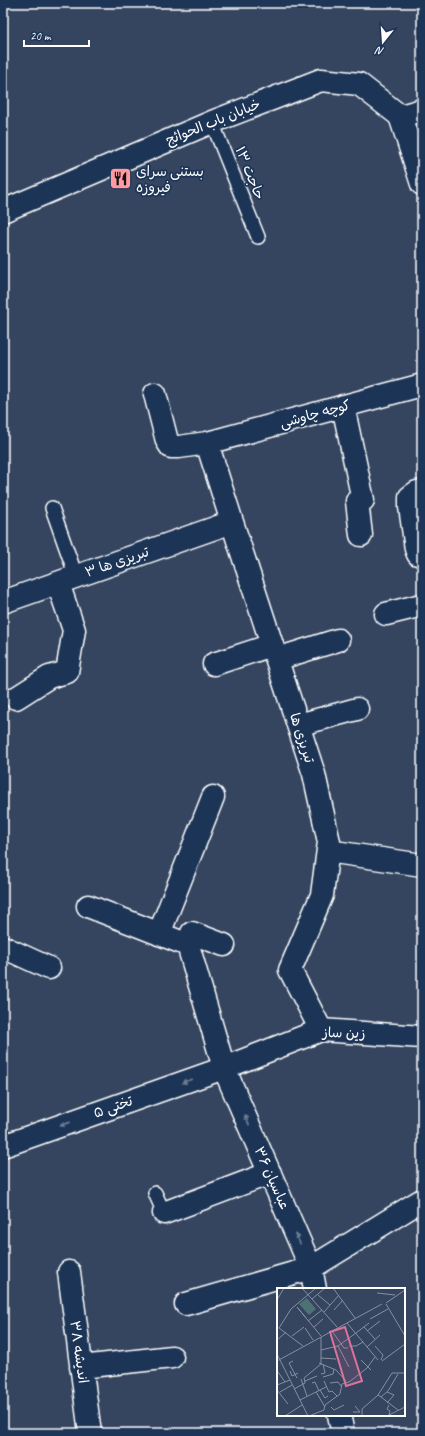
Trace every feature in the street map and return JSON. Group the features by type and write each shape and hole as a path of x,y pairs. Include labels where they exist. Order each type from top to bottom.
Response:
{"street":[{"name":"خیابان باب الحوائج","path":"3,211 212,122 321,80 359,84 400,116"},
{"path":"422,110 400,116 422,184"},
{"name":"کوچه چاوشی","path":"155,394 167,441 171,447 179,447 208,443 422,385"},
{"path":"343,406 363,500 357,501 361,536"},
{"name":"تبریزی ها","path":"208,443 232,522 314,774 329,842 322,895 290,970 321,1030"},
{"path":"419,552 410,507 410,497 417,492 422,491"},
{"name":"تبریزی ها ۳","path":"3,602 232,522"},
{"path":"16,698 49,677 67,672 74,630 67,580"},
{"path":"386,614 422,605"},
{"path":"214,664 338,640"},
{"path":"298,725 357,709"},
{"path":"159,934 213,797"},
{"path":"328,851 422,865"},
{"path":"88,906 188,945 192,933 224,945"},
{"name":"عباسیان ۳۶","path":"188,945 224,1068 270,1173 313,1279"},
{"path":"3,947 49,968"},
{"name":"زین ساز","path":"224,1068 321,1030 422,1037"},
{"name":"تختی ۵","path":"3,1146 224,1068"},
{"path":"164,1213 270,1173"},
{"path":"186,1304 313,1279 422,1200"},
{"name":"اندیشه ۳۸","path":"69,1272 90,1433"},
{"path":"81,1367 172,1357"},
{"path":"339,1416 343,1433"}],"lane":[{"name":"حاجت ۱۳","path":"212,122 258,237"},
{"path":"52,508 67,580"},
{"path":"155,1193 164,1213"}],"place":[{"name":"بستنی سرای فیروزه","path":"120,179"}]}
